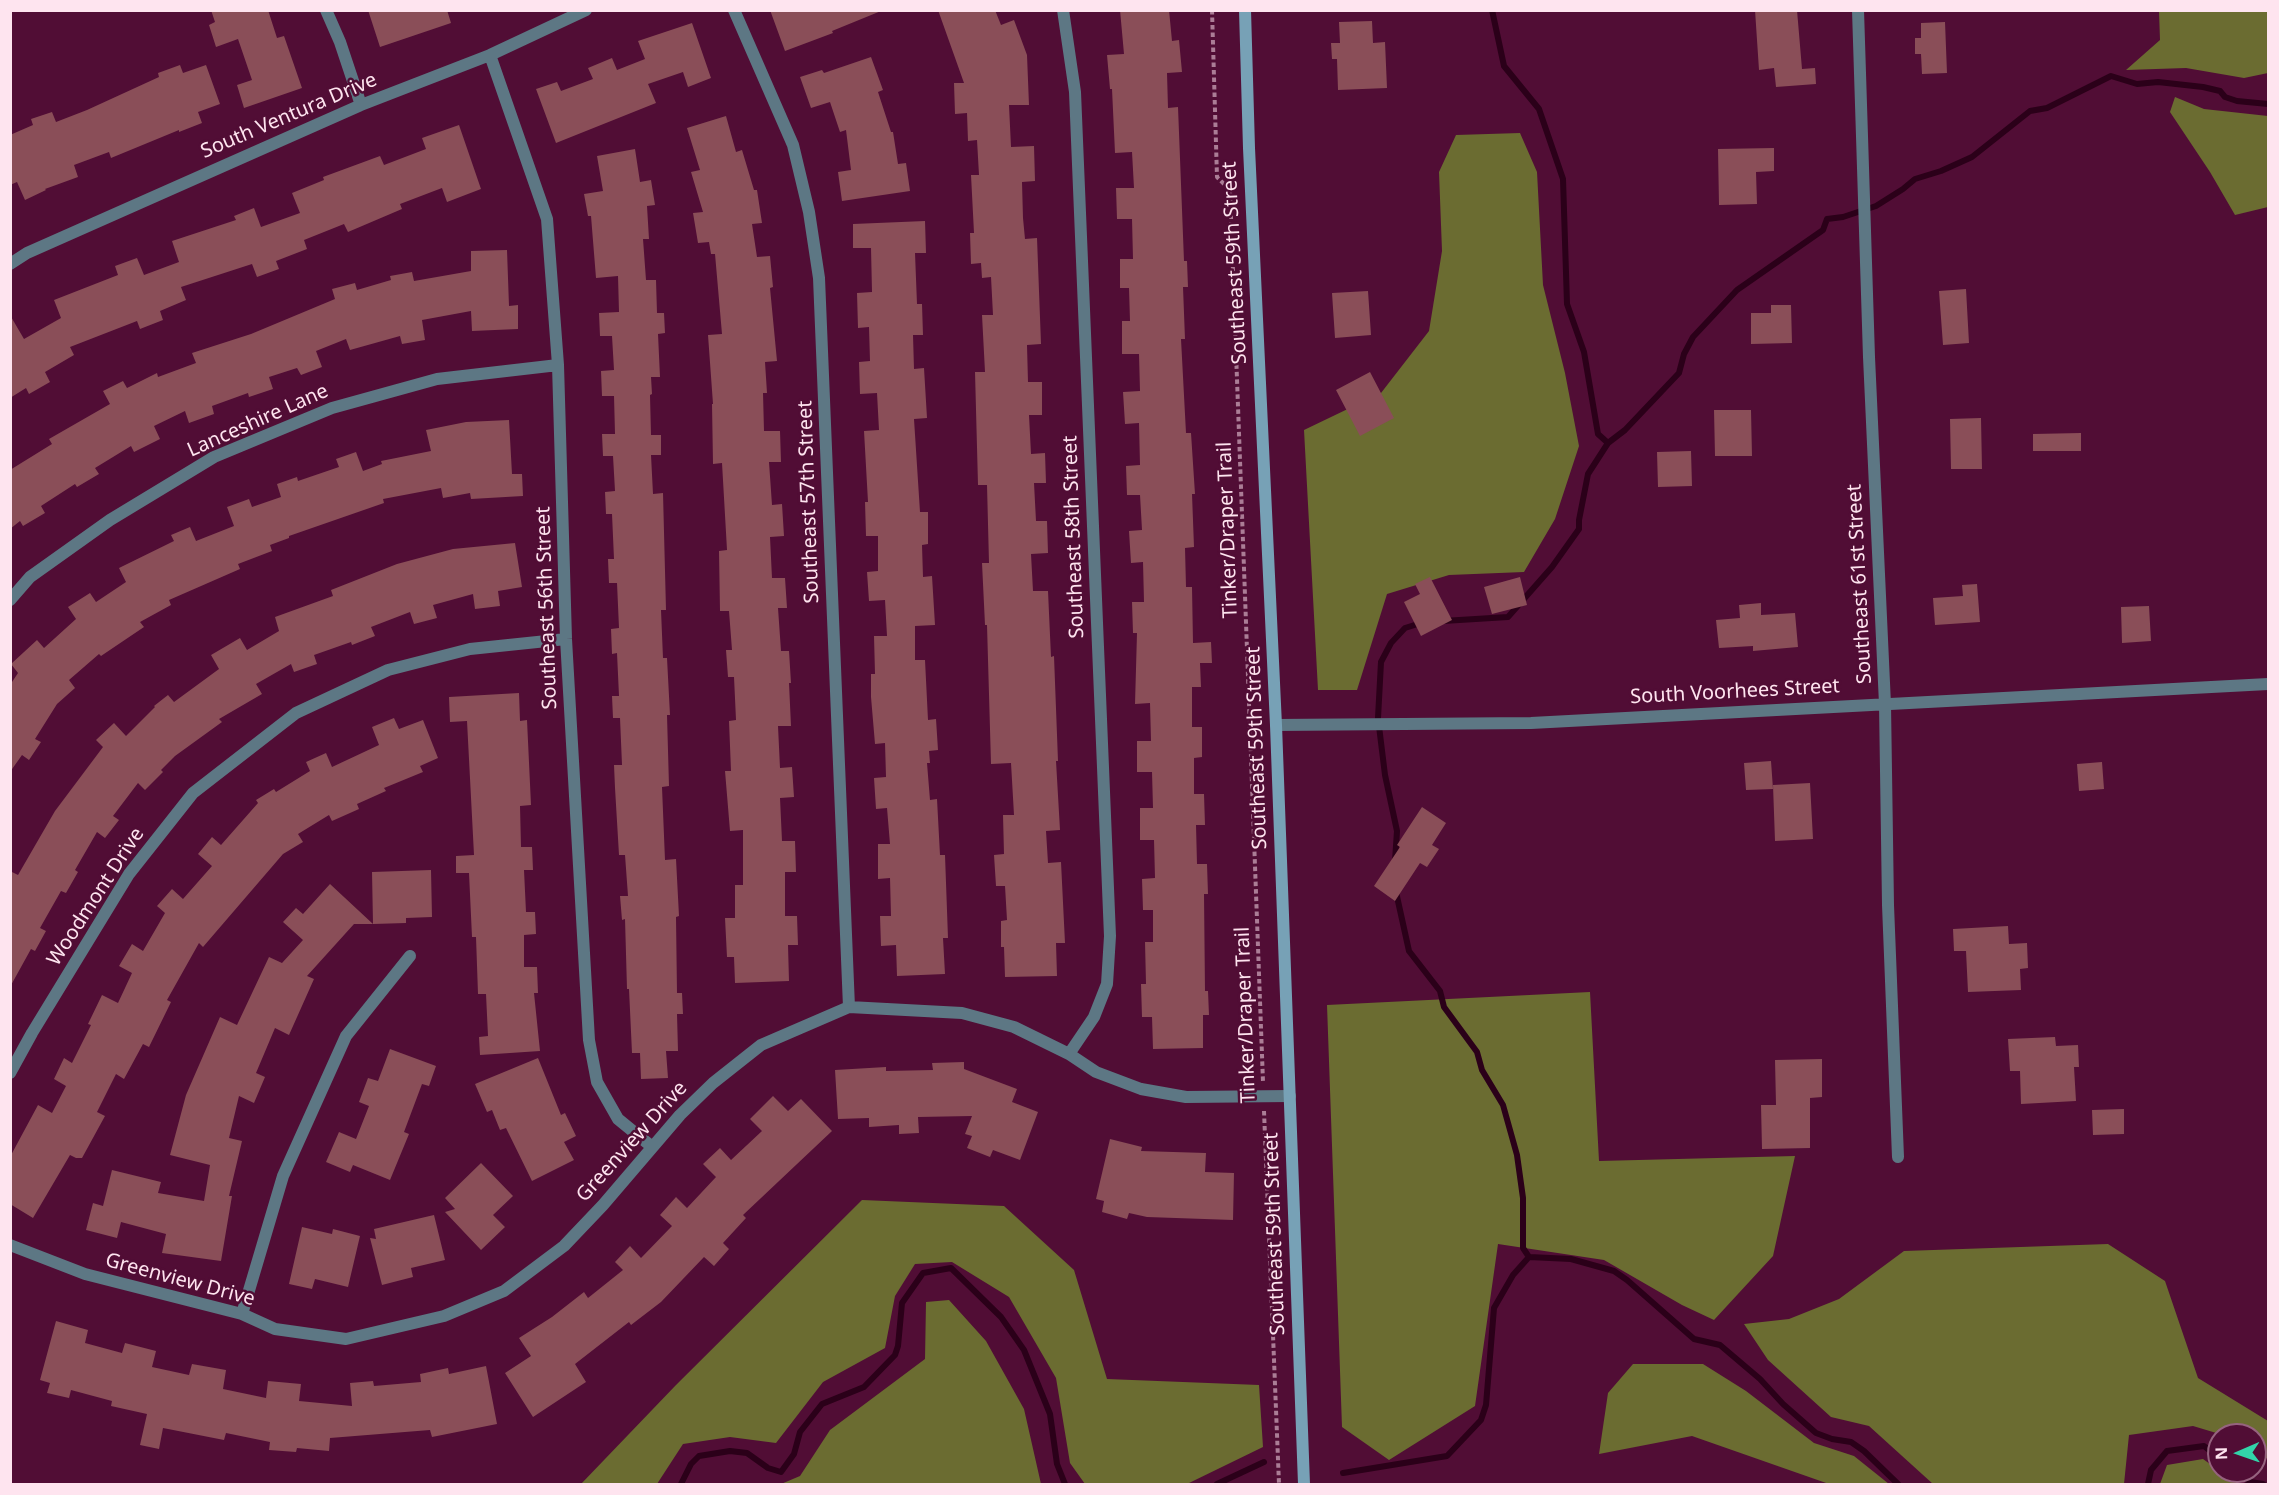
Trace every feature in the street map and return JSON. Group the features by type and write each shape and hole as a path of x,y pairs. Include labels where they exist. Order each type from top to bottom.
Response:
{"main road":[{"name":"Southeast 59th Street","path":"1245,10 1276,725 1304,1485"}],"street":[{"path":"326,10 340,42 361,105"},
{"name":"South Ventura Drive","path":"10,264 27,252 361,105 490,55 586,10"},
{"name":"Southeast 57th Street","path":"734,10 793,145 810,212 819,278 849,1007"},
{"name":"Southeast 58th Street","path":"1063,10 1075,92 1110,936 1107,984 1094,1017 1070,1054"},
{"name":"Southeast 61st Street","path":"1858,10 1869,357 1885,704 1888,905 1898,1156"},
{"name":"Southeast 56th Street","path":"490,55 546,219 558,365 566,639 589,1040 597,1082 618,1119 651,1146"},
{"name":"Lanceshire Lane","path":"10,600 30,577 101,526 214,457 332,408 437,379 558,365"},
{"name":"Woodmont Drive","path":"10,1073 129,874 193,792 297,713 388,669 470,649 566,639"},
{"name":"South Voorhees Street","path":"1276,725 1531,723 2268,684"},
{"path":"242,1314 283,1176 346,1036 410,956"},
{"name":"Greenview Drive","path":"10,1245 85,1274 242,1314 275,1329 346,1339 444,1316 504,1291 564,1246 603,1205 651,1146 713,1083 761,1045 849,1007 962,1012 1014,1027 1070,1054 1096,1072 1141,1089 1186,1097 1290,1096"}],"path":[{"name":"Tinker/Draper Trail","path":"1212,10 1217,177 1230,190 1263,1097 1280,1485"}],"shaded area":[{"path":"2159,11 2268,11 2268,73 2244,78 2186,68 2126,70 2160,40"},
{"path":"2175,97 2204,109 2268,116 2268,207 2235,215 2210,172 2170,112"},
{"path":"1520,133 1537,172 1543,285 1565,373 1579,446 1555,519 1524,572 1449,575 1387,594 1357,690 1318,690 1304,430 1381,393 1429,331 1442,251 1439,172 1456,135"},
{"path":"1590,992 1599,1161 1795,1156 1773,1256 1714,1320 1682,1305 1604,1260 1498,1244 1475,1406 1389,1460 1342,1427 1327,1005"},
{"path":"862,1200 1004,1206 1074,1270 1107,1379 1259,1385 1263,1447 1187,1484 1085,1484 1070,1463 1056,1378 1009,1297 952,1262 915,1264 895,1296 885,1348 823,1382 776,1443 730,1437 683,1444 657,1484 581,1484 676,1385"},
{"path":"2108,1244 2165,1281 2198,1378 2268,1421 2268,1459 2267,1423 2207,1423 2207,1430 2193,1426 2129,1435 2124,1484 1933,1484 1869,1426 1831,1417 1768,1360 1744,1324 1789,1319 1839,1299 1904,1251"},
{"path":"949,1300 986,1341 1024,1409 1041,1484 781,1484 800,1476 830,1430 925,1359 926,1302"},
{"path":"1633,1364 1703,1364 1746,1391 1814,1443 1854,1456 1889,1484 1829,1484 1692,1436 1599,1454 1608,1393"},
{"path":"2203,1459 2207,1462 2207,1483 2238,1484 2160,1484 2167,1465"}],"building":[{"path":"211,10 268,10 277,38 284,36 302,88 244,108 237,85 252,80 238,39 216,47 209,25 215,22"},
{"path":"368,10 447,10 451,23 380,47"},
{"path":"770,10 881,11 832,31 833,33 785,51"},
{"path":"938,10 995,10 1001,25 1014,20 1027,55 1029,105 1009,105 1011,147 1034,146 1035,181 1022,182 1023,218 1025,239 1037,238 1041,344 1027,345 1028,382 1042,382 1042,415 1029,415 1031,454 1045,453 1046,483 1034,483 1036,521 1047,521 1048,553 1031,554 1033,591 1048,591 1051,657 1054,656 1060,830 1046,831 1048,863 1061,862 1065,943 1056,943 1057,976 1005,977 1004,947 1001,947 1001,921 1007,920 1005,886 996,886 994,855 1004,854 1003,815 1014,815 1011,763 991,764 987,625 985,625 982,563 989,563 987,485 978,485 975,372 985,372 982,315 993,315 991,277 982,278 981,263 971,264 970,233 974,233 971,175 979,175 977,140 968,141 967,113 955,114 954,83 964,83"},
{"path":"1120,10 1169,10 1172,41 1179,40 1182,72 1167,73 1168,108 1178,107 1184,261 1187,261 1188,287 1183,287 1185,339 1181,339 1186,433 1191,433 1195,494 1192,494 1194,547 1185,548 1186,587 1192,587 1193,643 1211,642 1212,663 1200,663 1201,687 1192,687 1192,727 1202,727 1202,757 1194,758 1194,794 1204,794 1205,825 1196,825 1197,864 1207,864 1208,894 1204,894 1205,991 1208,991 1209,1015 1203,1015 1203,1048 1153,1049 1152,1017 1142,1017 1141,984 1146,984 1145,942 1153,942 1153,910 1143,910 1142,879 1155,878 1154,840 1140,840 1140,808 1153,808 1152,772 1137,772 1137,741 1151,741 1150,703 1135,704 1137,633 1133,633 1132,602 1144,602 1143,562 1131,563 1129,531 1142,530 1140,495 1127,495 1126,466 1140,465 1139,423 1125,424 1123,392 1140,391 1139,354 1122,354 1122,321 1130,321 1129,288 1120,288 1120,259 1133,259 1132,219 1117,219 1116,188 1134,188 1132,152 1115,153 1112,89 1110,89 1107,55 1124,54"},
{"path":"1755,10 1797,10 1802,69 1815,68 1816,84 1776,87 1774,68 1759,70"},
{"path":"1372,21 1373,43 1385,42 1387,88 1338,90 1337,59 1332,59 1331,43 1340,43 1339,22"},
{"path":"1945,22 1947,73 1922,74 1921,54 1915,54 1915,38 1921,38 1921,23"},
{"path":"692,23 711,78 688,87 683,72 648,84 656,103 556,143 536,89 557,82 561,91 593,79 588,68 612,58 617,70 645,59 638,41"},
{"path":"871,57 883,90 878,92 891,132 893,132 898,164 906,163 910,191 842,201 838,172 851,170 846,130 840,132 830,102 811,108 800,77 822,70 824,73"},
{"path":"180,65 183,73 206,65 220,104 198,112 202,123 111,158 109,152 74,165 78,177 45,189 25,200 17,182 10,185 10,135 33,125 31,119 52,112 56,122 159,77 158,73"},
{"path":"726,116 736,152 742,150 754,190 757,190 762,223 752,224 757,257 770,256 773,287 770,288 777,361 765,362 767,393 763,393 764,431 780,431 781,462 769,462 772,505 782,504 784,536 770,537 772,578 785,578 787,608 778,608 781,651 789,651 791,683 789,683 791,726 778,726 780,768 792,767 794,797 780,798 782,841 795,841 796,872 785,872 785,916 797,916 798,945 788,945 789,981 735,983 734,957 727,957 725,918 735,918 735,885 743,885 743,830 730,831 725,771 731,771 729,721 736,720 734,677 728,677 726,650 732,650 729,611 720,611 719,551 727,550 722,463 713,464 713,404 708,335 722,334 715,254 711,254 709,242 698,243 693,213 703,212 691,172 700,170 687,128"},
{"path":"459,125 481,189 447,202 442,188 400,204 402,209 348,232 344,224 304,240 307,249 276,261 279,269 257,277 252,264 181,287 186,300 160,311 163,320 140,329 137,321 70,347 74,355 45,372 50,382 29,394 26,388 10,398 10,315 24,339 61,318 54,300 118,275 115,266 137,258 144,275 179,262 172,241 236,220 234,216 254,208 261,227 300,213 292,193 324,180 323,177 380,156 384,165 426,149 422,138"},
{"path":"1774,148 1774,171 1756,172 1757,204 1719,205 1718,149"},
{"path":"635,149 640,182 651,180 655,205 647,206 649,239 643,239 646,280 656,280 657,313 664,313 665,333 658,334 660,377 651,377 652,394 650,395 651,435 661,435 661,455 651,455 653,494 663,493 666,610 661,610 663,658 667,658 670,715 667,715 669,786 662,787 665,860 676,859 679,916 676,917 677,993 682,993 683,1014 677,1014 678,1051 666,1051 668,1078 641,1079 640,1053 632,1053 625,919 622,920 620,896 628,896 625,855 619,855 614,765 622,765 620,718 613,718 612,696 619,696 617,653 612,654 611,629 619,628 617,583 609,583 608,559 614,559 612,514 606,514 605,492 615,491 613,456 603,456 602,434 615,434 614,396 602,396 601,371 614,370 612,336 600,336 599,313 619,312 618,276 596,278 591,216 588,216 584,194 603,191 597,156"},
{"path":"925,221 926,253 915,253 917,304 922,304 923,335 913,335 914,369 924,368 927,418 914,419 920,512 928,512 928,544 922,545 923,577 932,576 935,625 915,626 915,660 925,660 928,720 936,719 938,750 929,751 930,763 927,763 930,800 937,799 940,855 945,855 948,938 943,938 945,974 897,976 896,945 881,946 880,916 891,916 890,878 878,879 878,844 890,844 887,808 876,809 874,778 886,777 885,743 875,744 871,697 871,674 875,674 874,636 887,636 885,600 869,601 867,572 878,571 878,536 866,536 865,502 868,502 864,431 879,430 877,393 860,394 859,362 870,361 869,327 858,328 857,293 872,292 871,248 853,248 853,224"},
{"path":"507,250 509,306 518,305 518,329 472,331 471,311 422,320 425,340 402,344 400,336 350,350 346,339 316,351 322,367 301,375 297,368 269,377 273,389 249,397 248,393 212,406 214,414 189,423 185,411 154,426 160,439 134,452 131,446 95,468 99,474 77,487 75,484 41,506 45,513 23,526 20,521 10,529 10,470 52,444 49,439 110,404 103,391 123,381 127,388 157,373 158,377 196,363 192,353 251,334 335,299 332,289 355,283 357,290 391,280 390,276 412,272 414,281 471,271 471,251"},
{"path":"1966,289 1969,343 1943,345 1939,291"},
{"path":"1368,291 1371,335 1335,338 1332,293"},
{"path":"1771,305 1791,305 1792,343 1751,344 1751,313 1771,313"},
{"path":"1370,372 1394,418 1360,436 1336,390"},
{"path":"1714,410 1751,410 1752,456 1715,456"},
{"path":"1981,418 1982,469 1951,469 1950,419"},
{"path":"509,420 512,474 522,474 523,496 471,499 470,493 443,498 441,488 383,499 384,503 289,536 289,538 270,545 272,551 238,564 240,569 169,600 171,605 140,622 144,627 101,656 99,654 69,680 75,688 57,704 35,739 41,742 29,760 22,755 10,772 10,685 18,673 11,664 37,640 44,648 76,619 68,607 90,593 96,602 126,582 119,568 174,541 171,535 190,527 196,541 234,526 227,507 249,499 252,507 281,497 277,484 297,477 298,481 339,467 336,459 356,452 363,471 382,464 381,461 431,451 426,430 466,422"},
{"path":"2081,433 2081,451 2033,451 2033,434"},
{"path":"1691,451 1692,486 1658,487 1657,452"},
{"path":"515,543 522,587 498,591 500,606 475,609 473,594 433,605 437,618 414,624 410,612 371,627 375,636 314,655 317,664 294,672 291,664 256,684 262,694 219,719 222,722 175,756 145,790 138,783 113,816 119,820 105,838 97,832 75,870 78,872 66,893 61,891 40,928 46,931 35,951 31,949 10,987 10,871 18,875 55,811 103,747 96,740 114,723 126,736 154,706 168,695 174,702 219,669 211,655 240,638 247,650 279,631 275,617 333,596 331,590 397,564 453,549"},
{"path":"1430,577 1452,620 1421,636 1404,602 1420,594 1415,584"},
{"path":"1520,577 1527,605 1492,614 1484,587"},
{"path":"1977,584 1980,622 1935,625 1933,598 1963,596 1962,585"},
{"path":"1761,603 1761,615 1795,613 1798,647 1753,651 1753,646 1719,648 1716,620 1740,618 1739,605"},
{"path":"2149,606 2151,641 2122,643 2121,607"},
{"path":"519,693 520,721 527,720 531,805 520,806 521,847 532,847 533,870 524,870 526,912 535,912 536,934 524,935 524,967 537,967 538,993 534,993 540,1051 480,1055 479,1037 488,1036 486,994 478,994 476,937 472,937 469,873 456,873 456,856 474,855 467,721 450,722 449,697"},
{"path":"394,718 399,729 423,720 438,758 420,766 423,772 384,788 386,791 357,804 359,809 332,821 329,815 298,834 303,842 283,854 203,947 199,943 167,1000 171,1002 149,1047 143,1044 124,1079 116,1074 97,1112 105,1116 82,1158 70,1155 33,1218 10,1204 10,1157 38,1105 52,1113 66,1086 54,1079 64,1058 72,1063 91,1025 88,1024 102,995 118,1003 132,973 119,966 132,944 143,951 165,913 157,906 172,889 183,899 212,866 198,854 212,837 221,845 258,803 256,800 274,789 276,792 310,771 306,762 326,753 332,767 379,745 372,727"},
{"path":"1771,761 1773,789 1746,790 1744,763"},
{"path":"2102,762 2104,789 2079,791 2077,764"},
{"path":"1810,783 1813,839 1775,841 1773,785"},
{"path":"1422,807 1446,823 1432,845 1439,849 1427,867 1420,863 1395,901 1374,886 1400,847 1397,845"},
{"path":"431,870 432,917 406,918 406,923 373,924 372,872"},
{"path":"330,884 373,924 354,924 307,976 314,979 289,1035 275,1028 256,1073 265,1077 254,1103 239,1096 229,1138 242,1141 229,1196 232,1196 221,1261 162,1253 166,1234 121,1222 117,1238 86,1230 93,1203 103,1206 112,1170 161,1182 158,1193 204,1201 210,1165 170,1155 186,1095 220,1017 237,1025 269,957 282,963 303,940 283,922 296,908 303,914"},
{"path":"2008,926 2009,944 2027,943 2028,968 2020,969 2021,990 1968,992 1966,951 1954,951 1953,929"},
{"path":"2055,1037 2056,1046 2078,1045 2079,1067 2074,1067 2076,1101 2021,1104 2020,1071 2010,1071 2008,1039"},
{"path":"390,1049 436,1066 429,1086 422,1084 404,1132 409,1134 390,1180 353,1165 350,1172 326,1162 339,1132 356,1139 369,1106 359,1102 368,1078 378,1081"},
{"path":"538,1058 561,1115 565,1113 576,1136 564,1142 574,1160 532,1181 506,1128 500,1130 492,1110 487,1112 475,1084"},
{"path":"1822,1059 1822,1097 1810,1098 1810,1148 1762,1149 1761,1105 1776,1105 1775,1060"},
{"path":"964,1062 964,1069 1017,1089 1012,1102 1038,1112 1020,1160 993,1150 990,1157 967,1148 972,1136 965,1134 972,1116 918,1117 919,1133 899,1134 899,1125 869,1127 869,1118 838,1119 835,1070 886,1067 886,1071 933,1070 932,1063"},
{"path":"773,1096 788,1111 801,1099 832,1131 743,1215 746,1218 723,1243 729,1249 714,1266 704,1257 661,1302 631,1325 629,1322 575,1364 586,1382 533,1417 505,1373 531,1356 519,1338 552,1317 584,1292 588,1298 623,1270 615,1262 630,1246 641,1258 672,1226 660,1215 676,1197 687,1208 716,1177 703,1164 720,1148 731,1160 762,1131 750,1119"},
{"path":"2124,1109 2124,1134 2093,1135 2092,1110"},
{"path":"1110,1139 1142,1147 1141,1151 1206,1153 1205,1172 1234,1173 1233,1220 1147,1217 1129,1213 1127,1219 1102,1212 1104,1201 1096,1199"},
{"path":"481,1163 513,1196 493,1215 505,1227 481,1250 445,1212 455,1209 445,1198"},
{"path":"434,1215 445,1260 411,1268 413,1277 382,1285 370,1238 376,1239 374,1229"},
{"path":"302,1227 332,1234 333,1229 360,1236 348,1287 315,1279 312,1289 289,1284"},
{"path":"56,1321 88,1330 85,1343 122,1353 125,1343 156,1351 152,1367 189,1375 192,1364 226,1370 223,1389 266,1398 268,1381 301,1384 299,1401 352,1406 350,1383 373,1381 374,1386 421,1382 420,1374 448,1368 449,1374 486,1366 497,1424 432,1437 430,1430 330,1438 329,1451 297,1448 296,1452 269,1450 270,1442 226,1433 224,1440 163,1428 159,1449 140,1445 147,1414 111,1406 112,1401 71,1390 69,1398 47,1393 50,1383 40,1380"}],"waterway":[{"path":"1492,10 1504,66 1539,109 1563,179 1567,304 1584,352 1598,434 1608,443"},
{"path":"1443,621 1508,617 1552,567 1579,529 1588,474 1608,443 1625,430 1679,373 1684,354 1693,337 1737,290 1823,230 1827,219 1843,217 1876,206 1915,179 1941,171 1972,157 2030,111 2047,108 2111,76 2137,84 2158,82 2203,87 2220,91 2225,97 2237,101 2268,104"},
{"path":"1395,861 1397,831 1385,775 1378,718 1381,662 1391,643 1405,628 1421,623"},
{"path":"1396,892 1409,951 1440,991 1444,1007 1477,1052 1482,1070 1503,1105 1517,1155 1523,1198 1523,1248 1529,1257"},
{"path":"1343,1473 1447,1456 1481,1420 1486,1405 1494,1308 1513,1275 1529,1257 1571,1259 1614,1271 1694,1339 1720,1345 1760,1379 1783,1404 1816,1433 1832,1439 1851,1442 1864,1451 1898,1484"},
{"path":"681,1484 691,1464 699,1456 730,1451 747,1453 768,1468 781,1472 794,1454 800,1432 822,1404 864,1387 895,1355 902,1303 923,1273 951,1268 1001,1317 1024,1350 1050,1414 1057,1464 1065,1484"},
{"path":"2148,1484 2151,1470 2167,1451 2204,1446 2207,1448"},
{"path":"1217,1484 1264,1462"},
{"path":"2256,1483 2263,1484"}]}
